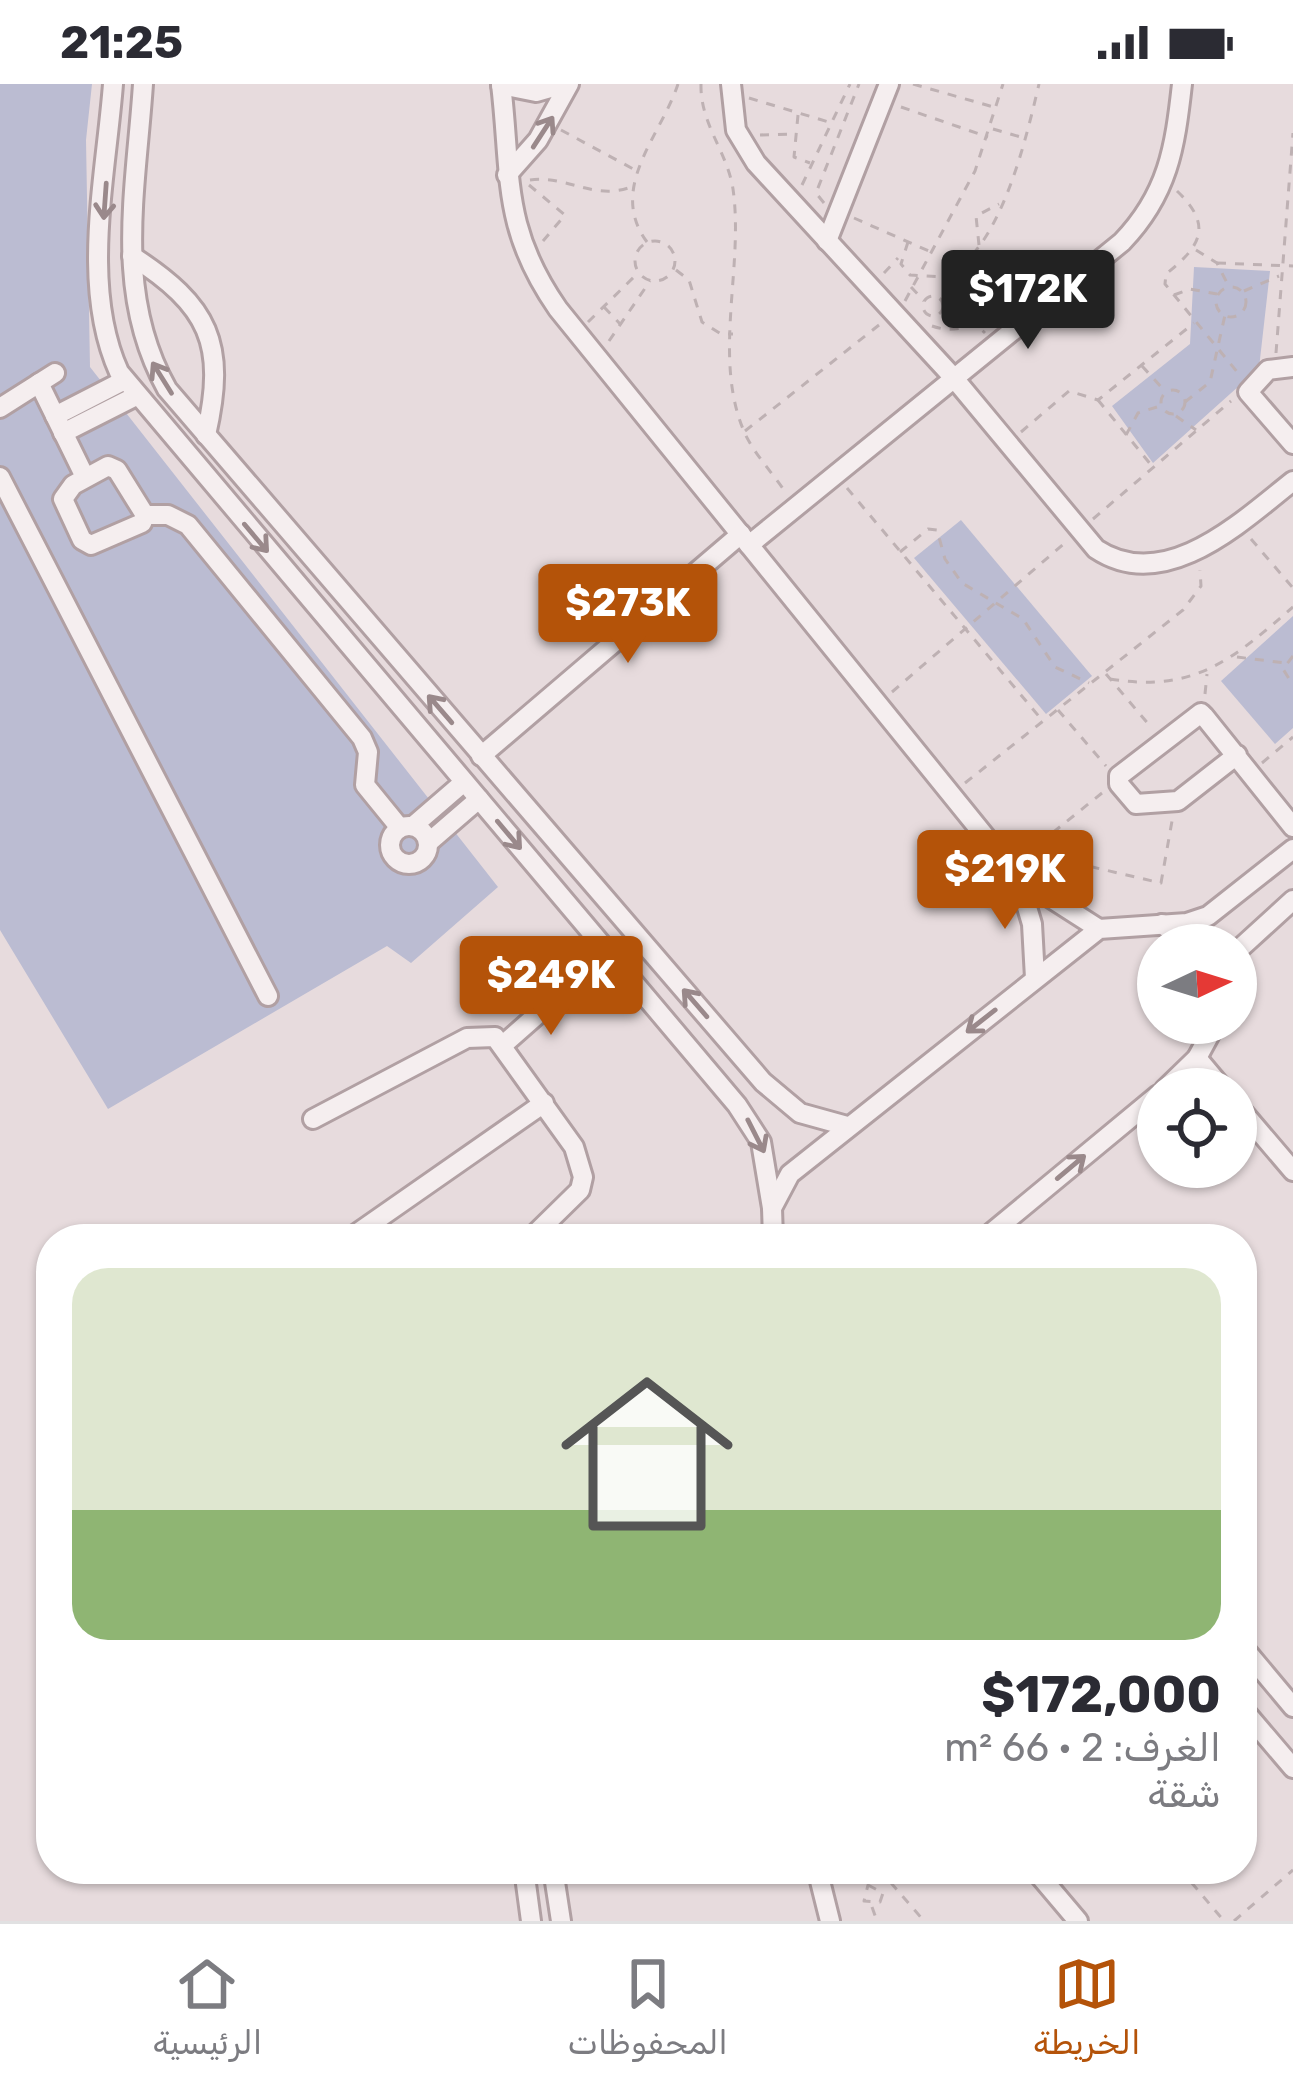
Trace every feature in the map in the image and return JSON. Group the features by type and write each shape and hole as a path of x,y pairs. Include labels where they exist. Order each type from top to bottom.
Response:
{"street":[{"path":"113,84 99,289 107,346 130,388 727,1093 761,1142 773,1224"},
{"path":"142,84 132,256 144,349 167,389 752,1069 800,1113 847,1126"},
{"path":"566,84 536,92 501,85 507,175 526,260 592,352 1014,872 1099,929"},
{"path":"507,175 549,124 566,84"},
{"path":"481,756 1122,242 1148,215 1166,182 1182,84"},
{"path":"731,88 736,130 756,163 867,284 905,310 1078,532 1128,565 1190,553 1239,524 1293,481"},
{"path":"827,241 886,92"},
{"path":"132,256 189,296 208,333 214,386 206,435"},
{"path":"1293,367 1268,370 1248,386 1249,396 1293,444"},
{"path":"0,409 47,378 59,425 85,477"},
{"path":"59,425 130,388"},
{"path":"104,466 117,470 145,515 142,523 101,545 86,543 63,505 69,488 104,466"},
{"path":"0,477 268,996"},
{"path":"145,515 168,515 188,525 362,738 368,752 364,784 428,843"},
{"path":"1237,754 1175,801 1136,804 1118,780 1196,713 1204,716 1252,771 1293,827"},
{"path":"464,782 407,827 391,849 403,862 421,860 428,843 479,800"},
{"path":"1162,924 1208,916 1293,849"},
{"path":"1014,872 1032,924 1035,977"},
{"path":"1257,933 1293,900"},
{"path":"772,1208 790,1174 1035,977 1099,929 1137,926"},
{"path":"503,1044 563,992"},
{"path":"313,1119 467,1038 484,1035 503,1044 574,1147 583,1177 580,1190 545,1224"},
{"path":"1186,1068 1205,1044"},
{"path":"1197,1058 1205,1068"},
{"path":"727,1093 752,1069"},
{"path":"370,1224 544,1102"},
{"path":"1002,1224 1137,1112"},
{"path":"1257,1129 1293,1171"},
{"path":"1257,1664 1293,1707"},
{"path":"1257,1726 1293,1768"},
{"path":"526,1884 531,1921"},
{"path":"555,1884 561,1921"},
{"path":"821,1884 830,1921"},
{"path":"1047,1884 1078,1921"}],"path":[{"path":"647,242 634,220 632,186 678,84"},
{"path":"701,84 704,117 733,190 733,384 744,432 795,506"},
{"path":"792,202 850,84"},
{"path":"859,84 816,193 839,211 931,252"},
{"path":"914,84 997,108"},
{"path":"744,432 905,310 910,286 988,136 1003,84"},
{"path":"901,256 904,271 918,276 951,274 972,256 1001,204 1025,139 1037,85"},
{"path":"731,88 833,123"},
{"path":"886,92 988,136"},
{"path":"799,113 794,134 798,162 814,162"},
{"path":"549,124 637,171"},
{"path":"991,128 1025,139"},
{"path":"736,130 794,134"},
{"path":"1268,370 1276,355 1293,133"},
{"path":"526,260 565,215 524,181 552,178 597,193 632,186"},
{"path":"878,704 1248,386 1165,284 1166,274 1195,250 1196,214 1166,182"},
{"path":"979,246 976,216 1001,204"},
{"path":"657,241 673,250 674,269 660,282 650,281 638,273 636,255 647,242 657,241"},
{"path":"867,284 901,256 908,242"},
{"path":"1195,250 1217,263 1293,266"},
{"path":"972,256 1037,276 1058,292"},
{"path":"1217,263 1229,287 1242,292 1282,275"},
{"path":"674,269 689,280 701,322 721,334 733,334"},
{"path":"958,307 1003,269"},
{"path":"577,332 638,273"},
{"path":"905,310 948,331 976,325 1037,276"},
{"path":"592,352 622,326 650,281"},
{"path":"910,286 924,301 926,314 936,316 943,309 940,299"},
{"path":"1174,295 1190,289 1218,294 1229,287"},
{"path":"976,292 992,311"},
{"path":"1225,315 1244,310 1242,292"},
{"path":"1175,414 1210,382 1225,315 1217,306 1218,294"},
{"path":"924,301 940,299 958,307 995,343"},
{"path":"604,308 622,326"},
{"path":"1098,400 1195,321"},
{"path":"1141,365 1166,393"},
{"path":"1006,445 1069,391 1098,400 1153,467"},
{"path":"1166,393 1176,391 1185,402"},
{"path":"1162,406 1166,393"},
{"path":"1126,435 1138,413 1162,406 1197,430"},
{"path":"835,474 1043,721"},
{"path":"1239,524 1293,588"},
{"path":"900,552 928,529 937,530 955,576 1023,619 1055,668 1091,683"},
{"path":"951,794 1197,595 1204,577 1190,553"},
{"path":"1110,679 1149,683 1207,672 1235,657 1293,607"},
{"path":"1293,656 1285,663 1284,675 1293,685"},
{"path":"1235,657 1285,663"},
{"path":"1105,672 1162,740"},
{"path":"1204,716 1207,672"},
{"path":"1014,872 1048,836 1118,780 1058,710"},
{"path":"1252,771 1293,737"},
{"path":"1048,836 1075,862 1161,883 1175,801"},
{"path":"1234,1921 1293,1870"},
{"path":"892,1884 922,1918 914,1921"},
{"path":"1193,1884 1224,1921"},
{"path":"872,1905 883,1893 868,1885 862,1892 878,1921"}],"shaded area":[{"path":"0,84 92,84 86,140 90,367 498,887 411,963 387,946 108,1109 0,930"},
{"path":"1194,267 1270,271 1259,368 1153,463 1112,406 1190,344"},
{"path":"961,520 1092,676 1046,714 914,558"},
{"path":"1293,616 1293,728 1275,744 1221,681"}]}
